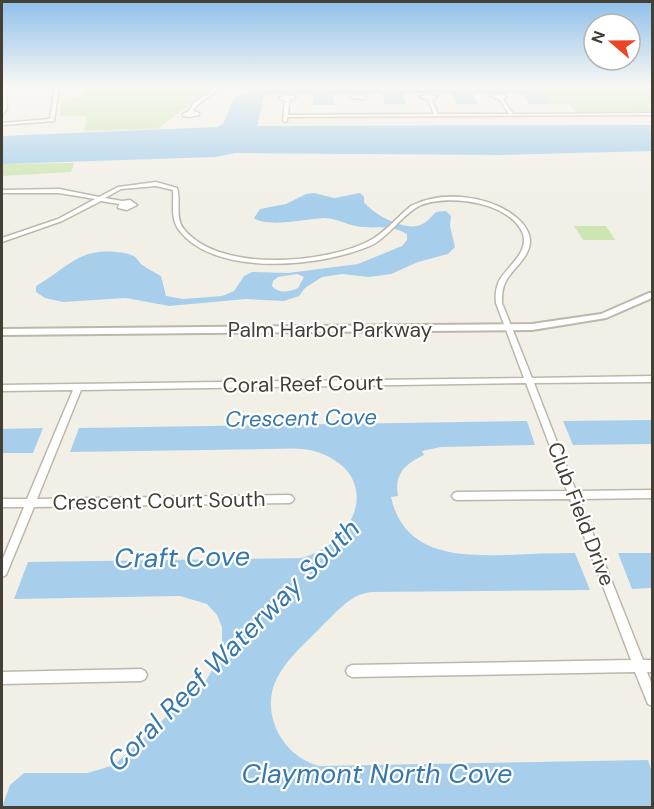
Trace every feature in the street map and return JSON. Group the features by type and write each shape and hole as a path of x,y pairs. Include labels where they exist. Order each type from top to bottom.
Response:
{"street":[{"name":"Club Field Drive","path":"100,198 116,189 132,186 156,184 171,186 176,192 176,220 185,234 214,252 247,260 291,262 332,257 365,246 424,202 461,199 495,207 519,224 526,234 526,246 501,282 498,290 500,303 652,700"},
{"path":"2,191 55,190 122,203"},
{"path":"2,240 60,220 100,198"},
{"name":"Palm Harbor Parkway","path":"2,332 545,326 592,319 617,312 652,295"},
{"name":"Coral Reef Court","path":"2,388 652,379"},
{"path":"2,572 78,387"},
{"path":"457,496 652,494"},
{"name":"Crescent Court South","path":"2,503 289,499"},
{"path":"352,671 652,666"},
{"path":"2,678 141,675"}],"green space":[{"path":"85,125 163,125 157,129 84,131"},
{"path":"74,163 71,172 2,176 2,164"},
{"path":"574,226 606,226 615,240 583,240"}],"water":[{"path":"221,125 652,125 652,151 502,155 236,153 215,157 2,164 2,136 217,127"},
{"path":"314,193 334,198 360,193 368,207 381,216 410,226 423,224 436,212 446,211 451,216 450,226 455,247 448,254 418,262 391,274 369,277 342,274 322,277 305,288 299,296 284,301 246,299 169,306 126,298 63,302 45,298 36,292 36,286 46,279 73,261 92,253 116,252 133,256 143,266 161,276 166,296 183,299 222,296 234,291 244,276 252,272 288,273 358,264 402,246 407,240 407,234 393,229 356,226 328,218 277,223 254,218 260,209 286,204 306,194","holes":["297,274 304,277 298,288 284,292 272,286 273,281 278,277"]},
{"path":"652,420 652,444 573,445 563,421"},
{"path":"527,421 535,445 441,447 422,451 424,455 411,462 402,471 397,488 398,496 391,497 398,516 408,531 420,541 452,552 469,555 575,553 590,590 364,593 345,604 334,614 281,670 272,691 273,719 285,743 306,761 319,766 648,760 652,772 652,807 2,807 10,785 24,773 88,773 114,765 207,679 219,658 222,647 222,627 217,615 207,604 180,596 14,599 28,562 301,558 321,550 337,538 349,524 355,508 356,491 350,476 338,462 317,452 294,449 70,452 79,428"},
{"path":"43,428 33,453 2,453 2,429"},
{"path":"618,553 652,553 652,588 632,589"}],"water label":[{"name":"Crescent Cove","path":"301,418"},
{"name":"Craft Cove","path":"182,557"},
{"name":"Coral Reef Waterway South","path":"233,645"},
{"name":"Claymont North Cove","path":"377,773"}]}
